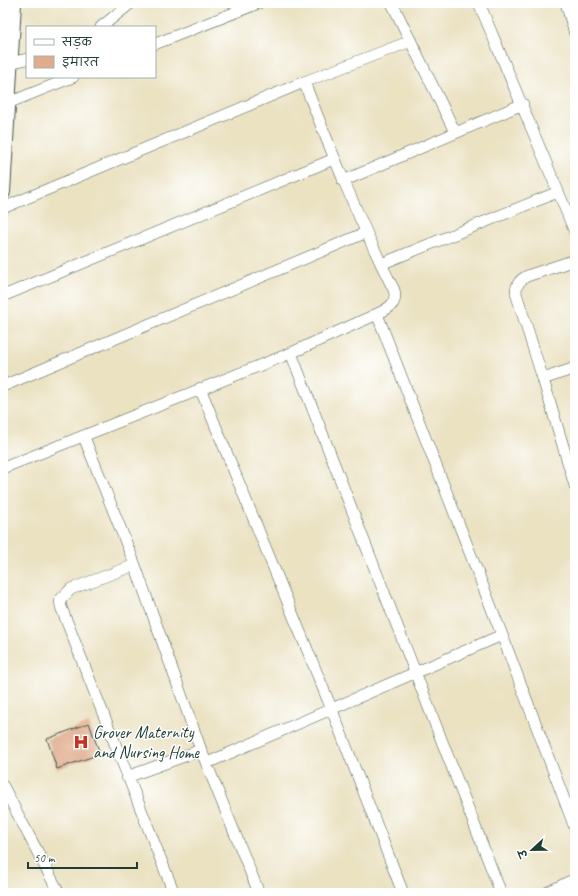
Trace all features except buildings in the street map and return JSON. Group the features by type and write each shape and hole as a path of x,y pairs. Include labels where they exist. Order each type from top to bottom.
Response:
{"street":[{"path":"102,26 131,3"},
{"path":"156,44 259,3"},
{"path":"392,3 455,132"},
{"path":"479,3 523,104 575,232"},
{"path":"566,3 575,34"},
{"path":"3,192 5,104 10,63 10,6"},
{"path":"3,208 304,82 411,41"},
{"path":"10,63 26,59"},
{"path":"5,104 70,78"},
{"path":"3,468 200,388 291,353 377,314 389,308 394,303 395,296 343,181 304,82"},
{"path":"343,181 523,104"},
{"path":"3,296 334,159"},
{"path":"381,264 558,192"},
{"path":"3,386 366,233"},
{"path":"575,260 527,276 521,279 516,286 516,292 575,486"},
{"path":"377,314 502,635 575,828"},
{"path":"291,353 501,893"},
{"path":"543,379 575,368"},
{"path":"200,388 332,710 403,893"},
{"path":"84,436 135,565 201,750 259,893"},
{"path":"135,565 71,589 63,595 60,600 61,608 174,893"},
{"path":"207,763 332,710 415,671 502,635"},
{"path":"127,777 201,750"},
{"path":"3,786 59,893"},
{"path":"546,893 575,880"}],"place":[{"name":"Grover Maternity and Nursing Home","path":"81,742"}]}
